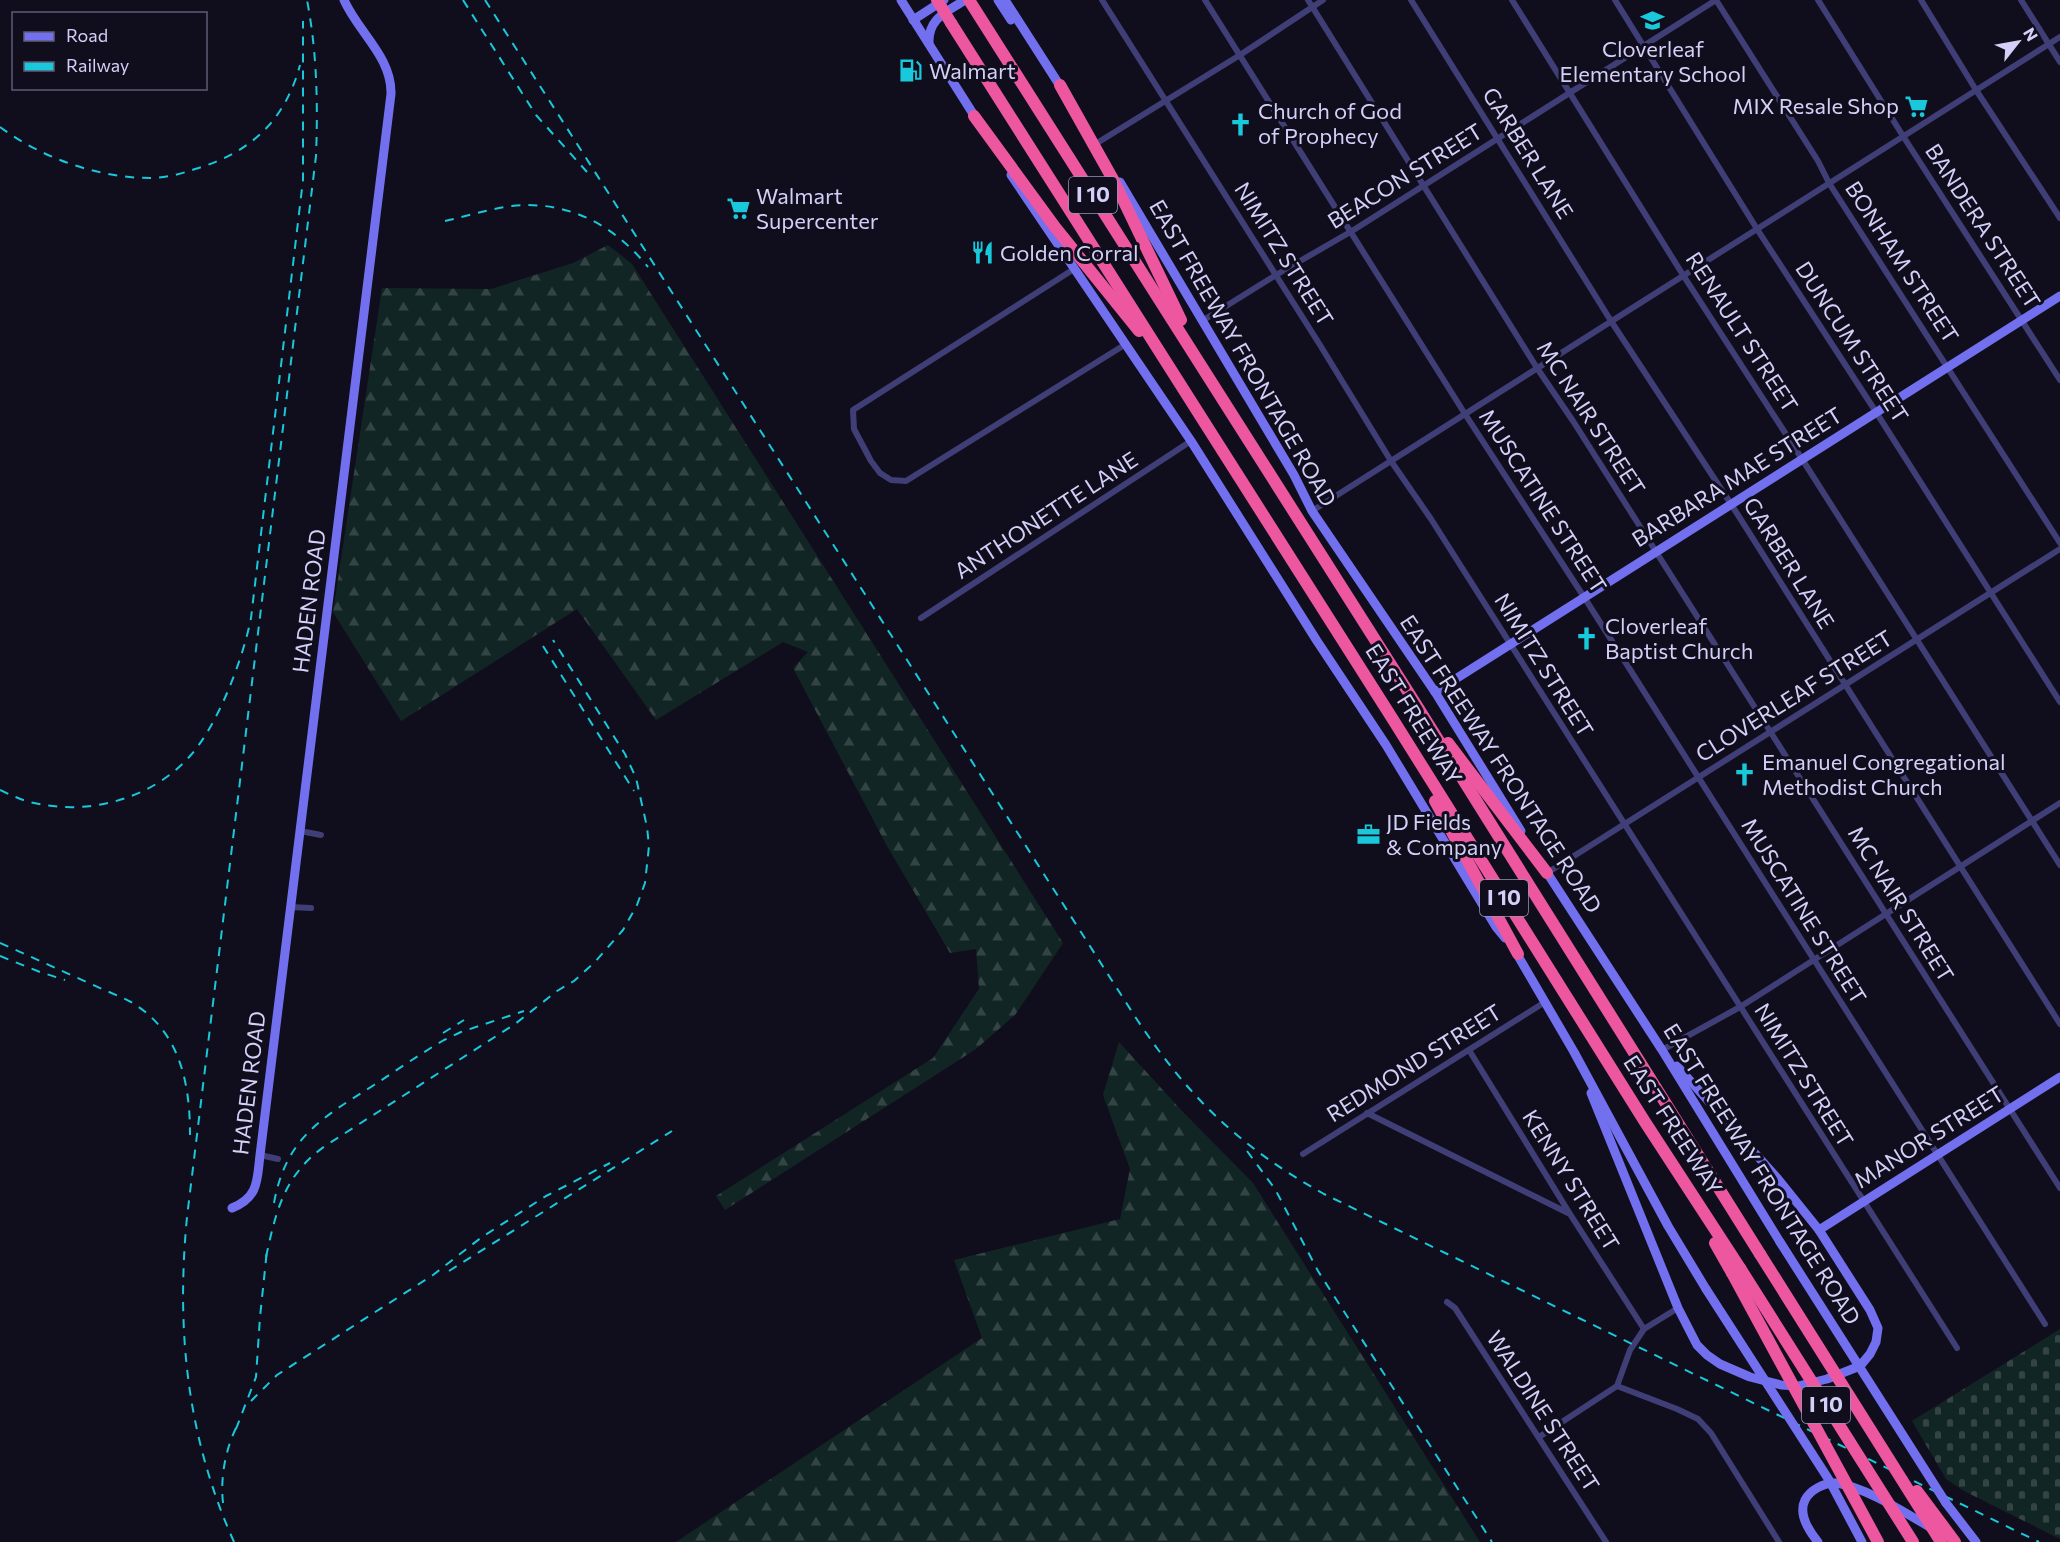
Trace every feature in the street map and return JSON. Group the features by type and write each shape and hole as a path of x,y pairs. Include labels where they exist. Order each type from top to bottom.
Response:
{"highway":[{"name":"EAST FREEWAY","path":"937,0 1392,718 1736,1270 1913,1542"},
{"name":"EAST FREEWAY","path":"970,3 1412,698 1941,1542"},
{"path":"1060,85 1115,183 1211,381"},
{"path":"974,116 1055,227 1175,376"},
{"path":"1412,698 1471,771 1547,873"},
{"path":"1392,718 1518,954"},
{"path":"1736,1270 1878,1542"},
{"path":"1862,1415 1955,1542"}],"main road":[{"name":"HADEN ROAD","path":"232,1208 247,1201 256,1186 391,94 387,68 344,0"},
{"path":"913,20 944,0"},
{"path":"998,0 1016,27 1028,35"},
{"name":"EAST FREEWAY FRONTAGE ROAD","path":"1005,0 1097,143 1294,475 1312,511 1435,692 1547,873 1662,1050 1920,1465 1976,1542"},
{"path":"904,1 913,20 1024,196 1191,441 1317,641 1386,745 1496,927 1518,954 1668,1226 1829,1480 1862,1542"},
{"path":"929,44 929,33 933,23 970,3"},
{"name":"BARBARA MAE STREET","path":"1435,692 2060,296"},
{"path":"1574,1052 1678,1308 1697,1345 1719,1364 1750,1377 1781,1385 1798,1386 1827,1379 1860,1366 1876,1342 1878,1328 1870,1310 1819,1230 1735,1130 1662,1050"},
{"name":"MANOR STREET","path":"1819,1230 2060,1077"},
{"path":"1818,1542 1802,1512 1805,1500 1822,1485 1835,1483 1860,1490 1955,1542"}],"street":[{"name":"NIMITZ STREET","path":"1102,0 1276,275 1390,461 1431,519 1957,1348"},
{"name":"MUSCATINE STREET","path":"1205,0 1465,414 1584,597 2045,1324"},
{"name":"MC NAIR STREET","path":"1308,0 1537,368 1573,421 2060,1188"},
{"path":"1097,143 1240,55 1323,0"},
{"name":"GARBER LANE","path":"1411,0 1611,321 1731,504 2060,1024"},
{"name":"RENAULT STREET","path":"1512,0 1683,275 1803,459 2060,866"},
{"name":"DUNCUM STREET","path":"1615,0 1757,229 2060,702"},
{"name":"BEACON STREET","path":"1202,321 1352,231 1716,0"},
{"name":"BONHAM STREET","path":"1716,0 1818,161 1829,183 2060,543"},
{"name":"BANDERA STREET","path":"1818,0 2060,380"},
{"path":"1921,0 2060,219"},
{"path":"2021,0 2060,62"},
{"path":"1312,511 2060,37"},
{"path":"1074,269 853,410 854,429 871,461 880,473 891,480 906,481 1126,344"},
{"name":"ANTHONETTE LANE","path":"921,618 1191,441"},
{"name":"CLOVERLEAF STREET","path":"1547,873 2060,549"},
{"path":"1662,1050 1740,1007 2060,803"},
{"path":"300,831 321,835"},
{"path":"290,907 310,908"},
{"name":"REDMOND STREET","path":"1303,1154 1545,1002"},
{"name":"KENNY STREET","path":"1468,1050 1644,1329"},
{"path":"1367,1113 1570,1214"},
{"path":"260,1155 278,1160"},
{"name":"WALDINE STREET","path":"1447,1302 1455,1308 1606,1542"},
{"path":"1539,1437 1617,1386 1630,1350 1644,1329 1678,1308"},
{"path":"1617,1386 1698,1419 1711,1433 1779,1542"}],"green space":[{"path":"608,245 632,264 1063,943 1015,1015 976,1049 725,1210 716,1196 933,1058 979,989 976,949 950,953 887,846 793,668 808,652 783,642 656,720 577,609 401,721 333,612 382,288 491,289 573,263"},
{"path":"1119,1042 1183,1112 1253,1183 1480,1542 676,1542 982,1338 954,1260 1120,1219 1130,1169 1103,1095"},
{"path":"2060,1329 2060,1539 1964,1491 1946,1479 1912,1421"}],"railway":[{"path":"234,1542 205,1463 196,1423 185,1342 184,1259 187,1217 316,156 316,78 307,0"},
{"path":"463,0 536,115 587,172"},
{"path":"485,0 1134,1015 1174,1071 1217,1117 1266,1157 1324,1194 2039,1542"},
{"path":"0,790 29,802 60,807 101,804 121,800 141,792 159,782 190,756 210,727 236,672 251,618 303,180 303,21"},
{"path":"0,127 52,157 91,170 130,177 156,178 173,175 190,171 232,154 262,132 285,103 300,65"},
{"path":"445,221 512,206 552,207 571,212 605,228 635,252 648,267"},
{"path":"266,1257 278,1209 284,1195 300,1169 311,1157 515,1024 557,991 574,981 595,962 623,930 637,905 645,883 649,846 636,778 625,754 553,640"},
{"path":"543,646 634,791"},
{"path":"0,943 126,999 148,1014 161,1028 179,1060 188,1096 190,1135"},
{"path":"0,956 65,980"},
{"path":"274,1203 287,1161 297,1145 323,1119 444,1040 524,1011"},
{"path":"443,1033 464,1020"},
{"path":"449,1271 672,1131"},
{"path":"1247,1151 1275,1189 1318,1271 1492,1542"},
{"path":"251,1401 277,1375 433,1275 482,1237 546,1196 610,1163"},
{"path":"236,1429 256,1377 267,1250"},
{"path":"223,1503 222,1482 225,1461 239,1422"}],"place":[{"name":"Cloverleaf Elementary School","path":"1653,20"},
{"name":"Walmart","path":"911,71"},
{"name":"MIX Resale Shop","path":"1917,106"},
{"name":"Church of God of Prophecy","path":"1240,124"},
{"name":"Walmart Supercenter","path":"738,209"},
{"name":"Golden Corral","path":"982,253"},
{"name":"Cloverleaf Baptist Church","path":"1587,639"},
{"name":"Emanuel Congregational Methodist Church","path":"1744,775"},
{"name":"JD Fields & Company","path":"1368,835"}]}
